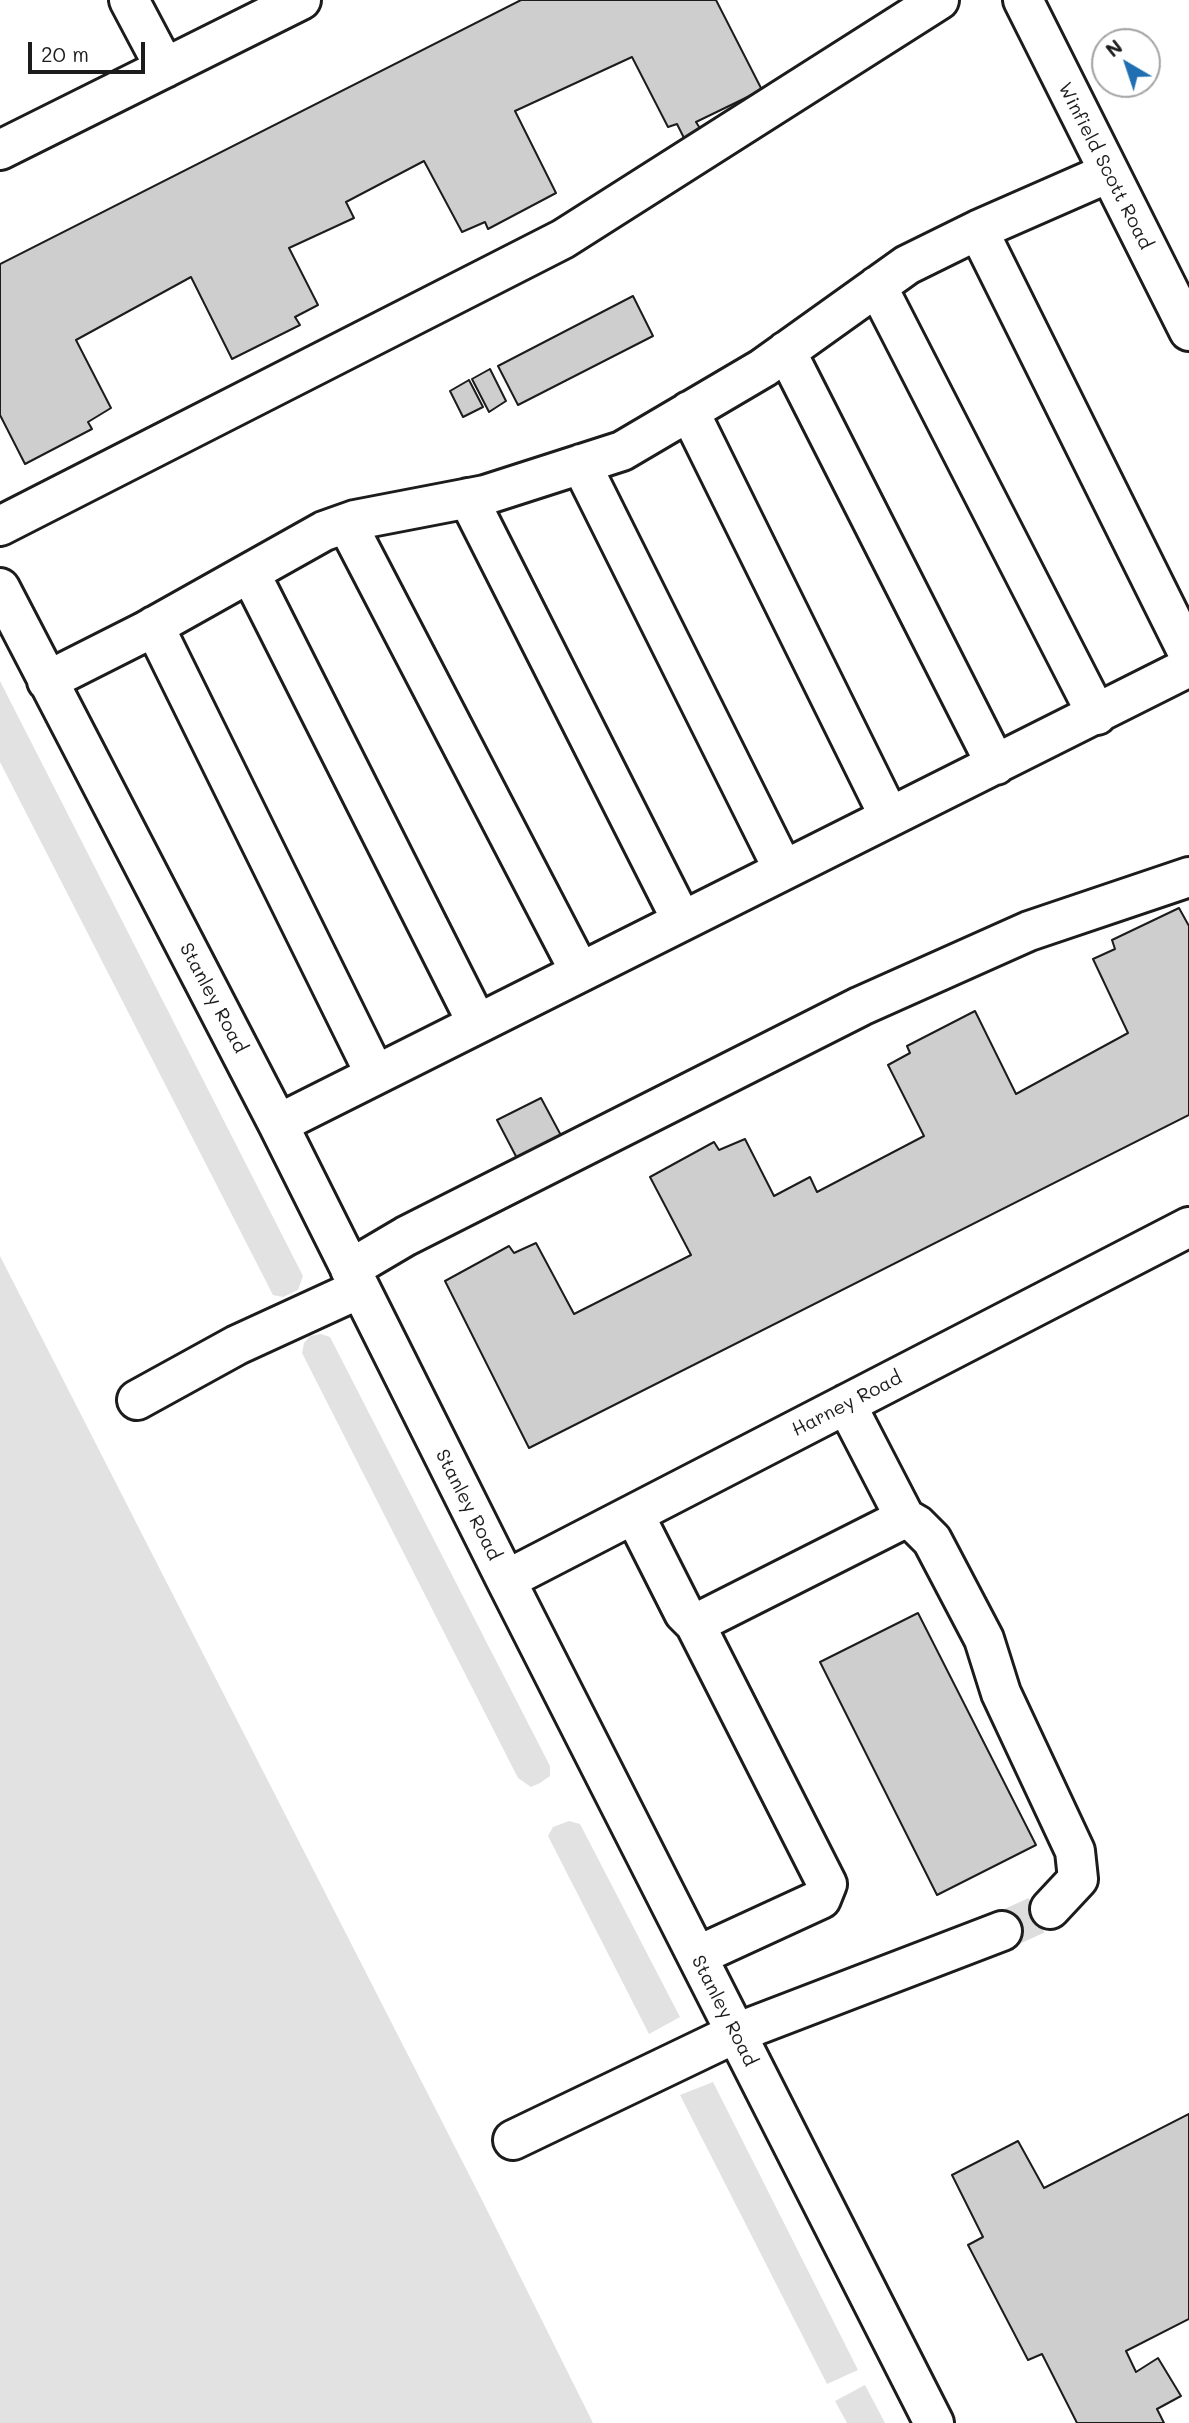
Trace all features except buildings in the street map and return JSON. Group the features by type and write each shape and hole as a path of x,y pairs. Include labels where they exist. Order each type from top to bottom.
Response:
{"street":[{"path":"129,0 165,68"},
{"path":"0,150 301,0"},
{"path":"0,526 563,239 939,0"},
{"name":"Winfield Scott Road","path":"1023,0 1189,331"},
{"path":"47,681 154,626 324,531 468,498 622,451 786,351 907,265 978,230 1108,173"},
{"path":"978,230 1189,655"},
{"path":"877,286 1097,715"},
{"path":"786,351 996,765"},
{"path":"689,411 889,816"},
{"path":"581,464 783,869"},
{"path":"468,498 682,921"},
{"path":"347,524 580,972"},
{"path":"250,572 477,1023"},
{"name":"Stanley Road","path":"0,588 278,1124 934,2423"},
{"path":"154,626 375,1074"},
{"path":"278,1124 1189,667"},
{"path":"137,1401 355,1279 430,1223 861,1006 1029,931 1189,877"},
{"name":"Harney Road","path":"506,1580 1189,1227"},
{"path":"846,1404 905,1518 932,1541 984,1639 1001,1693 1074,1851 1078,1879 1050,1909"},
{"path":"634,1514 684,1613 695,1624 827,1884 821,1899 697,1956"},
{"path":"695,1624 905,1518"},
{"path":"513,2140 736,2033 1002,1931"}],"shaded area":[{"path":"0,681 303,1276 298,1290 283,1297 273,1295 0,762"},
{"path":"0,1256 480,2196 593,2423 0,2423"},
{"path":"321,1334 330,1337 550,1766 550,1776 540,1783 531,1787 518,1778 302,1353 304,1343 310,1336"},
{"path":"569,1821 580,1824 680,2017 649,2034 548,1836 553,1827"},
{"path":"713,2082 858,2370 827,2384 680,2095"},
{"path":"865,2385 885,2423 847,2423 835,2401"}],"tunnel":[{"path":"1002,1931 1050,1909"}]}
